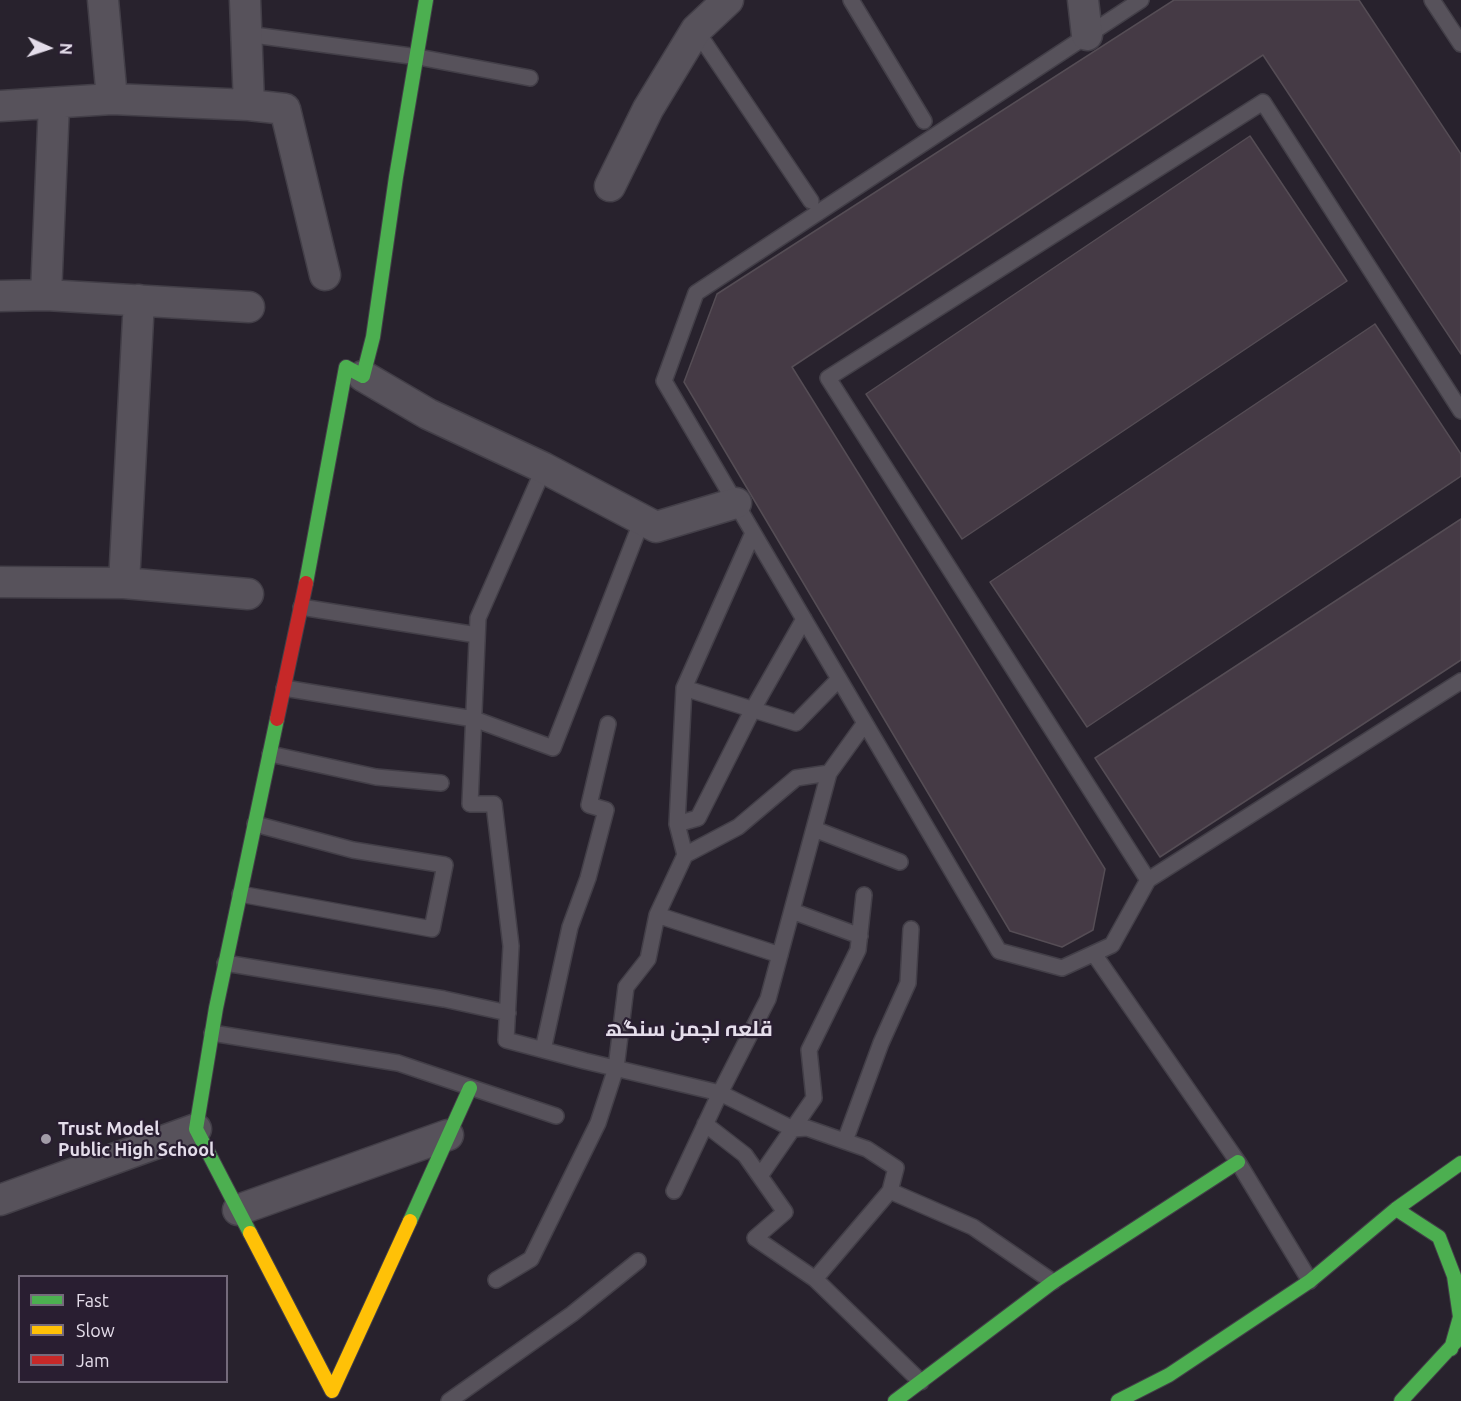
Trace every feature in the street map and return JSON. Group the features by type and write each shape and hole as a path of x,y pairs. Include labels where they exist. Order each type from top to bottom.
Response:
{"street":[{"path":"103,0 112,99"},
{"path":"245,0 249,105"},
{"path":"363,376 373,337 396,177 426,0"},
{"path":"610,186 648,109 696,30 728,0"},
{"path":"1083,0 1087,35"},
{"path":"0,106 112,99 249,105 285,109 325,275"},
{"path":"46,295 54,103"},
{"path":"0,296 46,295 249,306"},
{"path":"124,584 139,300"},
{"path":"470,1088 332,1391 196,1129 225,963 301,607 346,367 428,414 544,468 656,526 736,503"},
{"path":"0,582 124,584 248,594"},
{"path":"0,1200 196,1129"},
{"path":"238,1210 448,1135"},
{"path":"895,1401 1053,1282 1238,1162"},
{"path":"1118,1401 1169,1375 1310,1281 1396,1209 1461,1163"},
{"path":"1396,1209 1439,1236 1454,1276 1460,1317 1450,1348"},
{"path":"1401,1401 1461,1336"}],"lane":[{"path":"851,0 924,121"},
{"path":"1141,0 696,293 664,381 999,951 1062,968 1112,945 1148,880 1461,681"},
{"path":"1432,0 1461,44"},
{"path":"696,30 811,201"},
{"path":"246,34 418,57 530,78"},
{"path":"1148,880 828,378 1263,102 1461,411"},
{"path":"544,468 477,618 470,804 494,804 511,946 506,1040 720,1093 793,1130 807,1128 867,1149 896,1168 890,1191 815,1279"},
{"path":"284,688 474,719 553,748 642,520"},
{"path":"685,855 677,824 684,688 753,533"},
{"path":"301,607 477,635"},
{"path":"677,824 698,818 753,709 804,619"},
{"path":"684,688 796,723 839,679"},
{"path":"674,1191 768,999 829,773 866,723"},
{"path":"543,1050 570,927 588,878 606,810 589,805 608,724"},
{"path":"270,754 376,777 441,783"},
{"path":"496,1280 531,1259 598,1123 616,1068 626,987 648,959 657,915 685,855 738,827 796,778 829,773"},
{"path":"240,894 432,929 445,865 353,850 255,824"},
{"path":"814,829 900,862"},
{"path":"760,1176 814,1098 809,1050 858,950 864,895"},
{"path":"792,911 860,936"},
{"path":"657,915 780,955"},
{"path":"844,1141 881,1043 908,982 911,929"},
{"path":"1094,954 1238,1162 1310,1281"},
{"path":"225,963 444,999 508,1013"},
{"path":"212,1032 398,1063 556,1116"},
{"path":"705,1124 745,1155 785,1212 755,1238 815,1279 921,1382"},
{"path":"890,1191 973,1227 1053,1282"},
{"path":"449,1401 572,1314 638,1261"}],"building":[{"path":"1174,0 1359,0 1461,154 1461,354 1263,55 792,367 1105,869 1093,930 1062,947 1010,931 684,382 717,294"},
{"path":"1250,136 1347,281 962,539 866,394"},
{"path":"1375,324 1461,454 1461,476 1087,727 990,582"},
{"path":"1461,519 1461,660 1160,857 1095,758"}],"traffic: fast":[{"path":"306,583 346,367 363,376 373,337 396,177 426,0"},
{"path":"250,1233 196,1129 216,1008 277,719"},
{"path":"410,1221 470,1088"},
{"path":"895,1401 1053,1282 1238,1162"},
{"path":"1118,1401 1169,1375 1310,1281 1396,1209 1461,1163"},
{"path":"1396,1209 1439,1237 1454,1276 1460,1317 1451,1349"},
{"path":"1401,1401 1461,1336"}],"traffic: slow":[{"path":"250,1233 332,1391 410,1221"}],"traffic: jam":[{"path":"277,719 306,583"}],"place":[{"name":"Trust Model Public High School","path":"46,1139"}],"district":[{"name":"قلعہ لچمن سنگھ","path":"689,1029"}]}
